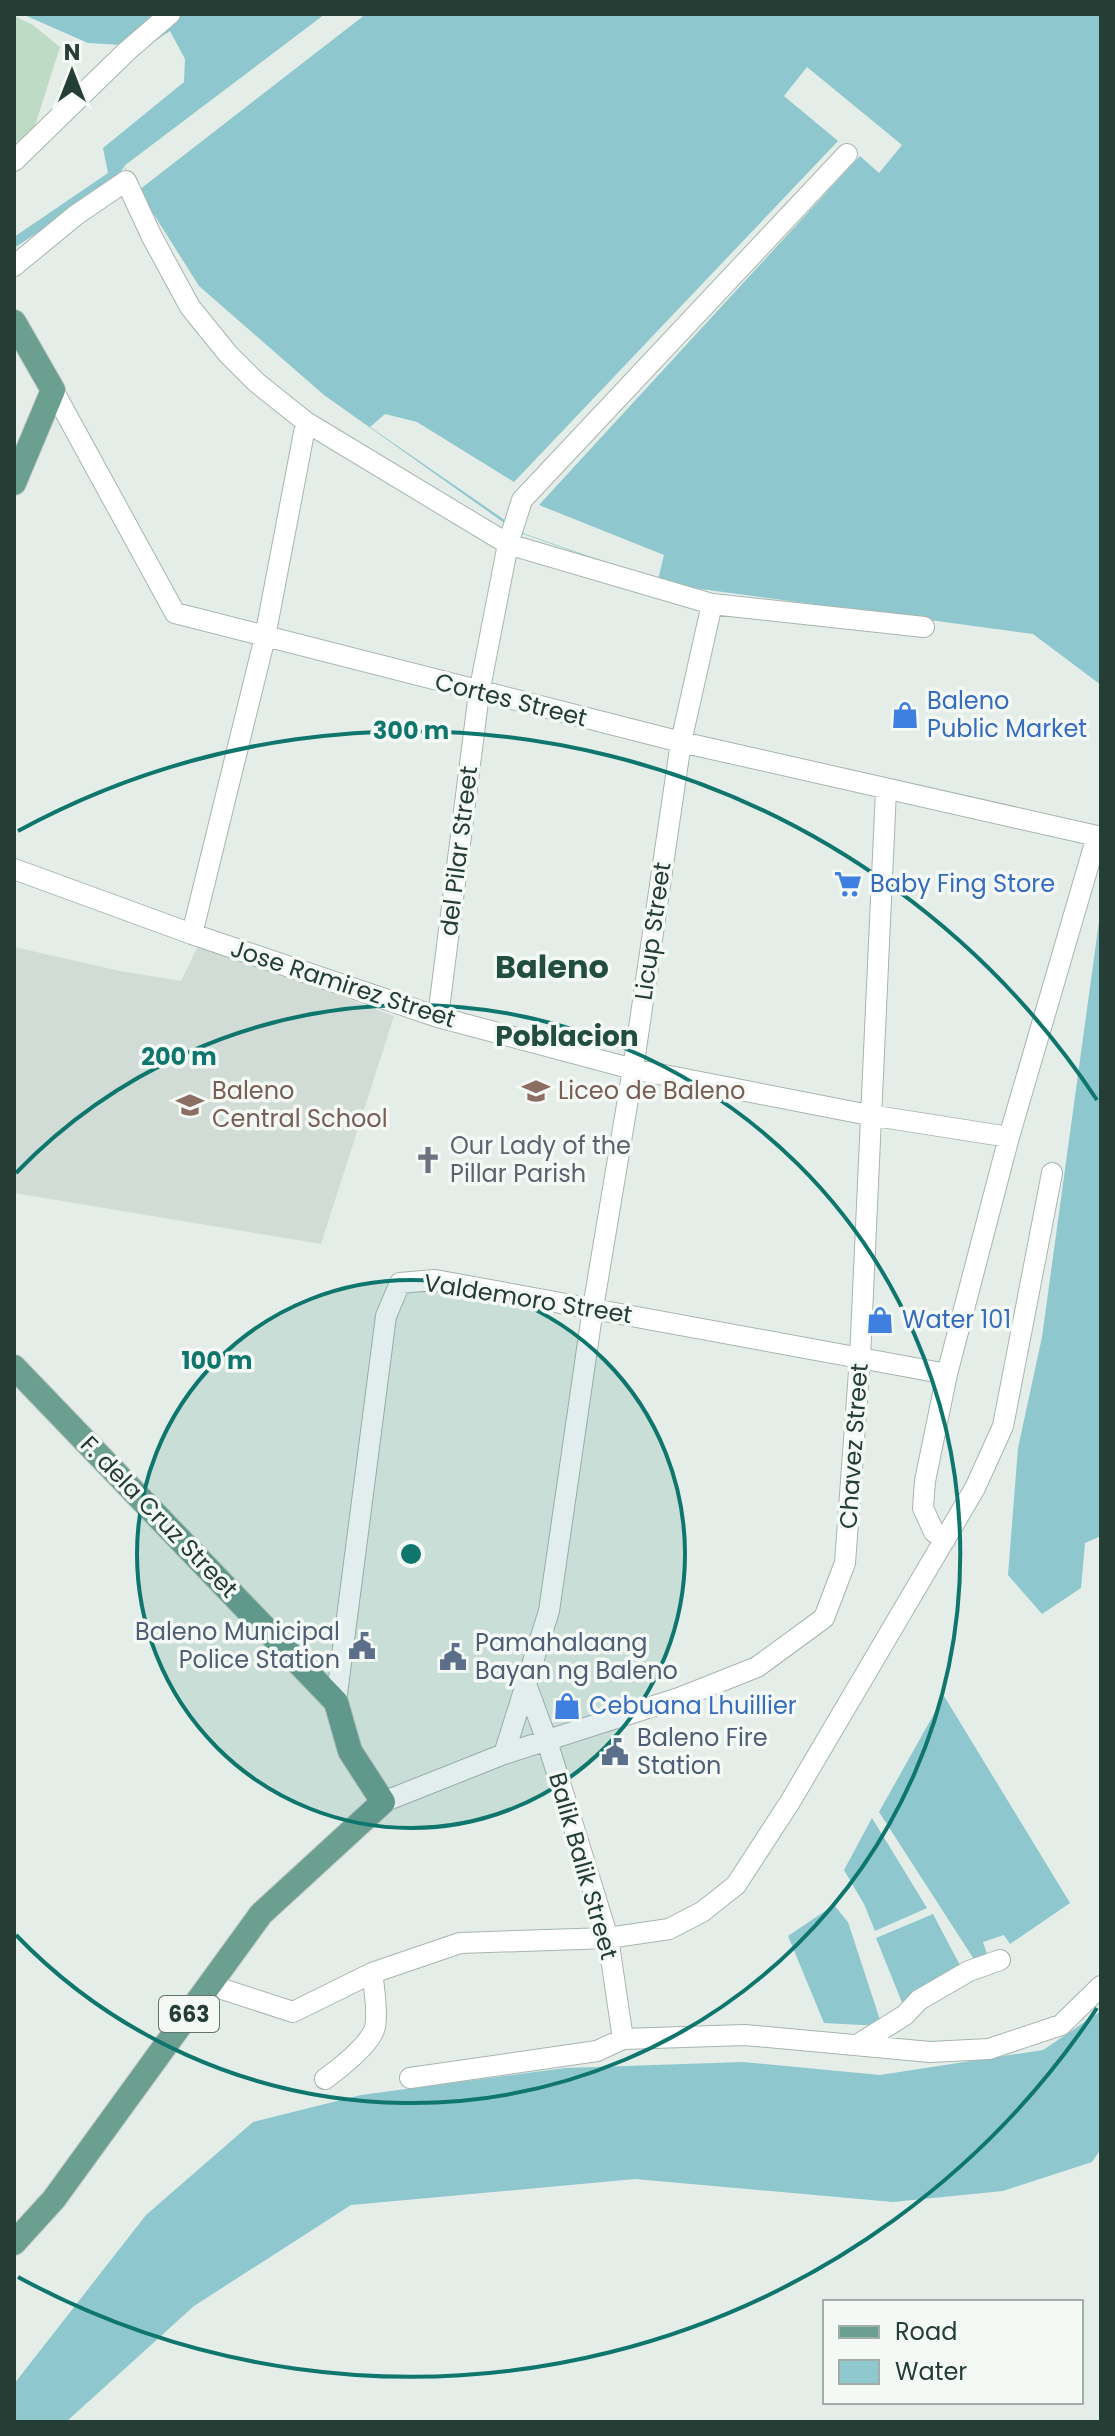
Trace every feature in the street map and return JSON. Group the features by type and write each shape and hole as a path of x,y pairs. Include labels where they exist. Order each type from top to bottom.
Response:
{"main road":[{"path":"14,322 53,390 14,483"},
{"name":"F. dela Cruz Street","path":"14,1367 336,1702"},
{"name":"Valdemoro Street","path":"336,1702 350,1751 383,1802"},
{"name":"663","path":"14,2243 54,2199 261,1914 383,1802"}],"street":[{"path":"14,161 127,51 170,14"},
{"name":"del Pilar Street","path":"438,1017 479,693 508,544 522,500 847,154"},
{"path":"14,266 76,215 126,181 190,307 247,373 306,422 508,544 712,604 924,627"},
{"name":"Cortes Street","path":"53,390 175,613 479,693 681,742 1097,836 1009,1137"},
{"path":"192,934 265,637 306,422"},
{"name":"Licup Street","path":"504,1754 549,1611 681,742 712,604"},
{"name":"Chavez Street","path":"383,1802 504,1754 679,1698 757,1667 824,1618 845,1563 860,1358 886,790"},
{"name":"Jose Ramirez Street","path":"14,869 192,934 438,1017 633,1069 869,1115 1009,1137"},
{"path":"945,1540 934,1532 923,1508 925,1481 947,1374 1009,1137"},
{"path":"210,1985 293,2012 372,1973 460,1943 608,1938 669,1929 702,1912 736,1885 790,1802 945,1540 975,1488 1003,1426 1052,1173"},
{"name":"Valdemoro Street","path":"336,1702 386,1316 400,1283 435,1280 947,1374"},
{"path":"526,1684 547,1741"},
{"name":"Balik Balik Street","path":"547,1741 608,1938 623,2039"},
{"path":"857,2045 905,2015 919,2000 969,1971 1000,1960"},
{"path":"325,2079 348,2062 374,2030 375,1990 372,1973"},
{"path":"410,2078 597,2051 623,2039 745,2035 930,2052 989,2049 1061,2025 1101,1986"}],"shaded area":[{"name":"Baleno Central School","path":"199,944 394,1016 321,1244 14,1193 14,947 181,981"}],"green space":[{"path":"14,16 33,25 60,47 33,132 14,143"}],"water":[{"path":"22,14 1101,14 1101,685 1033,634 671,585 517,532 324,395 199,286 124,167 113,183 14,248 14,237 108,173 103,148 184,82 185,59 170,31 132,56 121,45 88,43"},
{"path":"1101,907 1101,1536 1085,1543 1081,1588 1042,1614 1008,1575 1018,1448 1042,1337"},
{"path":"944,1696 1070,1903 1010,1944 1004,1935 983,1942 988,1957 977,1964 879,1812"},
{"path":"872,1818 927,1908 875,1931 864,1904 844,1870"},
{"path":"834,1905 848,1922 882,2026 824,2023 788,1936"},
{"path":"933,1914 963,1971 905,2010 876,1938"},
{"path":"1101,2011 1101,2149 1092,2162 1003,2191 893,2202 635,2179 351,2205 194,2306 66,2422 14,2422 14,2384 146,2215 253,2122 361,2095 565,2068 743,2062 880,2075 1043,2050"}],"pier":[{"path":"325,14 366,14 139,190 124,166"},
{"path":"807,67 902,145 879,173 860,156 539,505 664,555 658,580 525,534 370,427 385,414 417,422 514,482 838,141 784,96"}],"place":[{"name":"Baleno Public Market","path":"905,715"},
{"name":"Baby Fing Store","path":"848,884"},
{"name":"Liceo de Baleno","path":"536,1091"},
{"name":"Baleno Central School","path":"190,1105"},
{"name":"Our Lady of the Pillar Parish","path":"428,1160"},
{"name":"Water 101","path":"880,1320"},
{"name":"Baleno Municipal Police Station","path":"362,1646"},
{"name":"Pamahalaang Bayan ng Baleno","path":"453,1657"},
{"name":"Cebuana Lhuillier","path":"567,1706"},
{"name":"Baleno Fire Station","path":"615,1752"}],"district":[{"name":"Baleno","path":"552,967"},
{"name":"Poblacion","path":"567,1036"}]}
